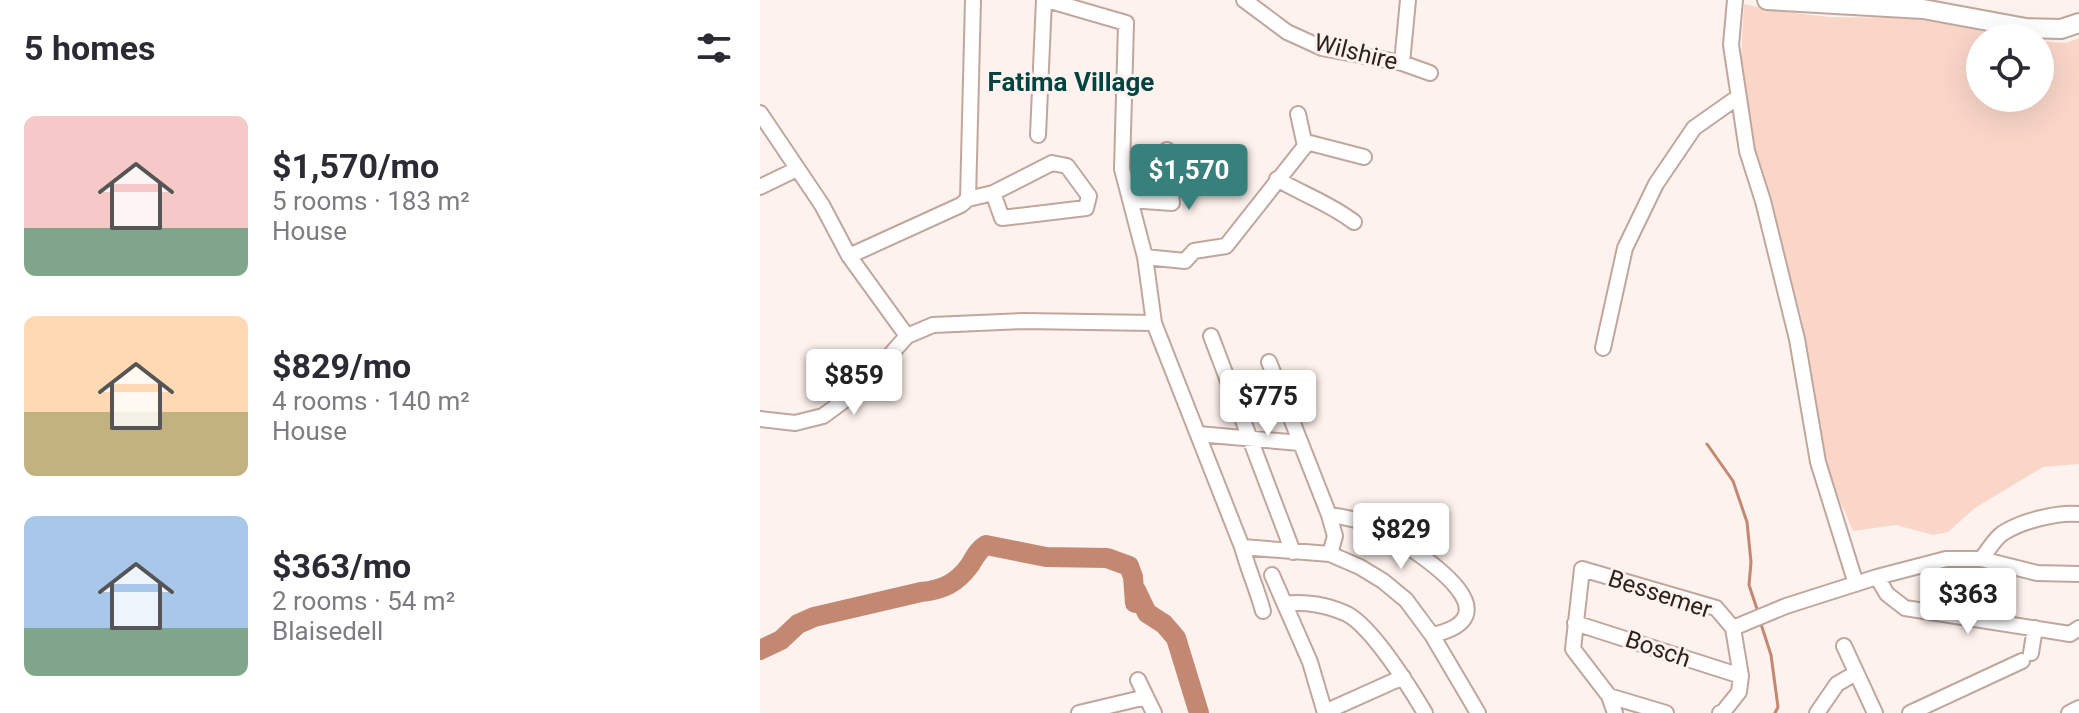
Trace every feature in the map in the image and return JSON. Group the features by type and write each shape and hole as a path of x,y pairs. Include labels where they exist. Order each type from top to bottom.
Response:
{"street":[{"path":"968,199 973,0"},
{"path":"1038,135 1045,0 1126,23 1122,169 1145,257 1154,323 1242,547 1263,611"},
{"name":"Wilshire","path":"1244,0 1287,32 1322,48 1402,63 1430,73"},
{"path":"1402,63 1408,0"},
{"path":"1735,0 1731,45 1747,151 1763,201 1797,339 1818,462 1856,584"},
{"path":"1767,0 1944,6 1999,24 2026,28 2061,29 2079,23"},
{"path":"1603,348 1625,248 1656,184 1694,128 1738,97"},
{"path":"760,113 822,205 849,256 907,336"},
{"path":"1298,114 1305,146"},
{"path":"1145,257 1185,261 1194,251 1226,246 1277,179 1310,143 1364,157"},
{"path":"1130,200 1172,203 1167,150"},
{"path":"849,256 968,199 993,193 1052,163 1067,166 1089,196 1086,208 1002,218 993,193"},
{"path":"760,187 797,169"},
{"path":"1277,179 1335,207 1354,222"},
{"path":"760,419 795,423 823,416 860,389 907,336 933,325 1024,321 1154,323"},
{"path":"1211,336 1293,552"},
{"path":"1269,362 1329,515 1335,536 1330,554"},
{"path":"1198,434 1300,443"},
{"path":"1981,559 2000,534 2063,512 2079,514"},
{"path":"1329,515 1346,517 1383,530 1420,553 1459,589 1467,605 1466,616 1456,626 1432,635"},
{"path":"1242,547 1330,554 1383,581 1406,600 1432,635 1478,713"},
{"path":"1720,713 1739,692 1741,676 1733,628 1786,606 1946,559 1981,559 2037,573 2079,574"},
{"name":"Bessemer","path":"1575,623 1582,569 1716,608 1733,628"},
{"path":"1272,575 1310,662 1325,712 1403,677"},
{"path":"1877,577 1887,594 1905,608 2070,634 2079,628"},
{"path":"1285,604 1312,603 1348,614 1368,633 1403,677 1425,713"},
{"path":"1575,623 1573,649 1609,696 1615,713"},
{"name":"Bosch","path":"1575,623 1741,676"},
{"path":"1910,713 2026,657 2035,628"},
{"path":"1844,646 1875,713"},
{"path":"1817,713 1837,684 1856,673"},
{"path":"1138,680 1154,713"},
{"path":"1609,696 1666,713"},
{"path":"1089,712 1146,697"},
{"path":"2069,713 2079,708"}],"shaded area":[{"path":"1744,4 1830,17 1906,18 1943,23 1966,28 1966,112 2054,112 2054,42 2066,43 2079,38 2079,464 2043,467 1975,508 1948,532 1933,535 1896,525 1853,531 1829,475 1802,319 1761,172 1750,146 1741,59"}],"waterway":[{"path":"1707,444 1733,481 1747,522 1751,562 1749,585 1758,612"},
{"path":"760,650 781,640 798,624 814,617 949,584 960,577 986,545 1046,557 1107,558 1129,566 1135,603 1136,590"},
{"path":"1136,590 1147,613 1164,624 1176,638 1199,713"},
{"path":"1761,624 1771,655 1778,707 1775,713"}],"district":[{"name":"Fatima Village","path":"1071,82"}]}
